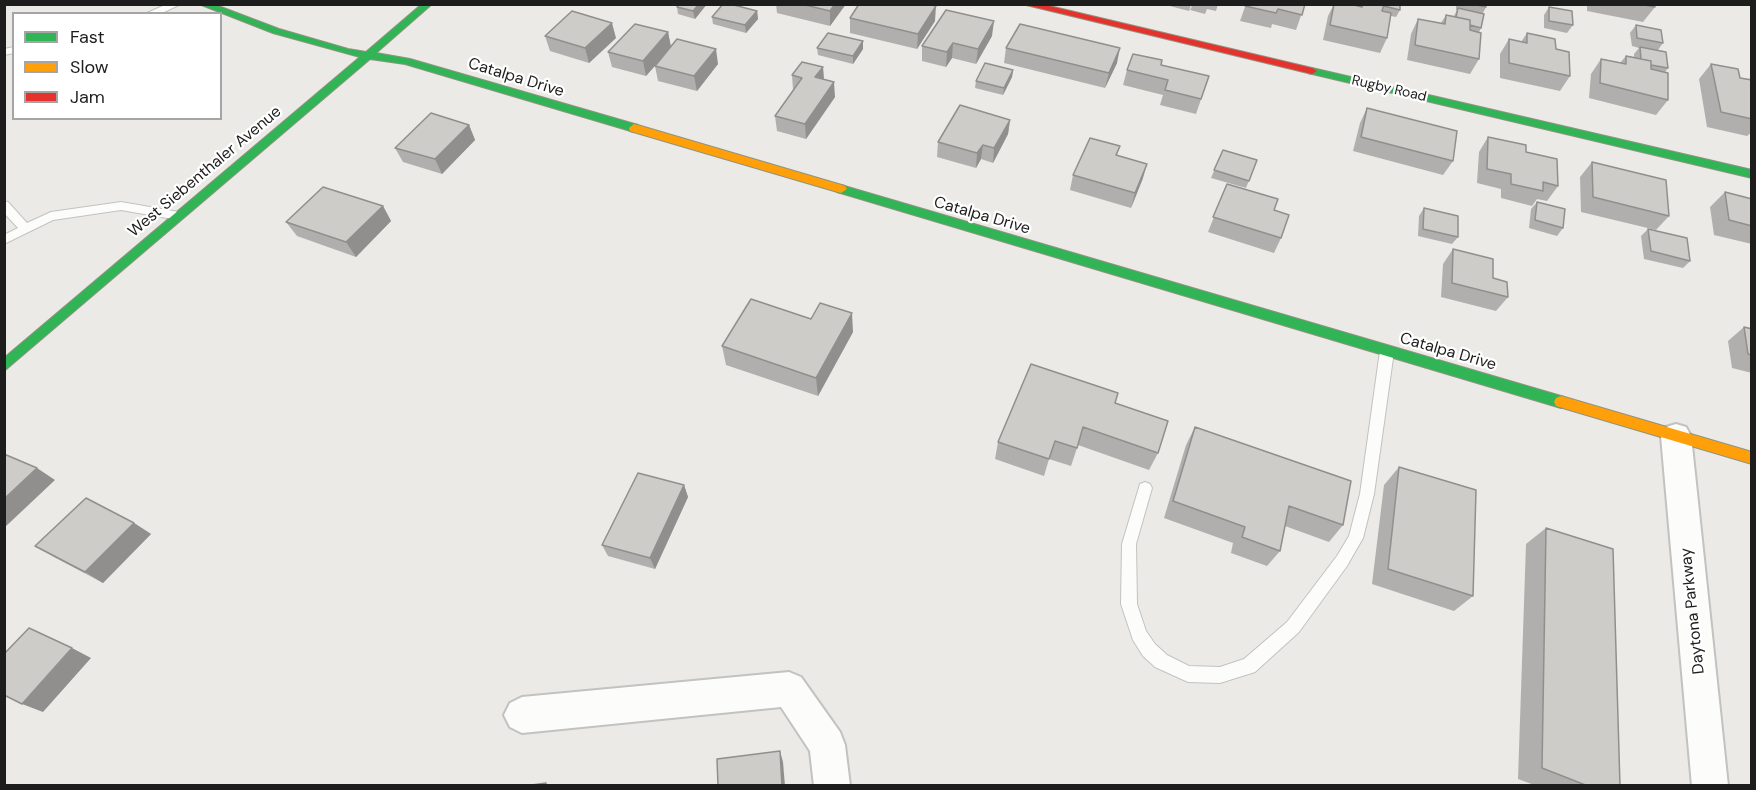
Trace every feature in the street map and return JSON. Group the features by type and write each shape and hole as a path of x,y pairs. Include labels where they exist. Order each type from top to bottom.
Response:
{"street":[{"name":"Catalpa Drive","path":"203,4 276,30 368,56 406,61 1752,458"},
{"name":"West Siebenthaler Avenue","path":"4,366 428,4"},
{"name":"Rugby Road","path":"1026,4 1752,174"},
{"name":"Daytona Parkway","path":"1676,436 1710,786"},
{"path":"522,715 789,689 827,745 831,786"}],"lane":[{"path":"155,12 177,4"},
{"path":"4,205 27,229"},
{"path":"4,240 51,216 121,206 179,216"},
{"path":"1145,488 1129,543 1129,604 1139,635 1161,662 1188,674 1220,675 1249,666 1293,627 1342,561 1356,538 1367,494 1387,351"}],"building":[{"path":"679,4 699,4 693,11 677,7"},
{"path":"723,4 757,11 745,25 712,17"},
{"path":"801,4 835,4 830,11"},
{"path":"859,4 929,4 936,6 918,34 850,18"},
{"path":"1246,4 1305,4 1302,15 1278,9 1276,13 1245,6"},
{"path":"1334,4 1362,7 1363,4 1384,4 1382,11 1391,13 1387,38 1330,25"},
{"path":"1384,4 1400,4 1400,10 1384,6"},
{"path":"1549,7 1572,11 1573,25 1549,21"},
{"path":"1458,8 1484,14 1481,28 1470,25 1470,20 1456,17"},
{"path":"946,10 994,21 978,49 953,43 947,52 922,46"},
{"path":"572,11 612,23 585,48 545,36"},
{"path":"1446,15 1470,20 1470,30 1481,33 1479,59 1415,45 1418,19 1445,24"},
{"path":"635,24 668,32 643,61 608,52"},
{"path":"1020,24 1120,48 1109,73 1006,48"},
{"path":"1636,25 1661,30 1663,43 1637,38"},
{"path":"828,33 863,41 853,56 817,48"},
{"path":"1527,33 1555,39 1556,49 1569,52 1570,76 1509,63 1509,39 1527,43"},
{"path":"677,39 716,49 694,76 655,66"},
{"path":"1640,47 1666,52 1668,68 1651,65 1651,61 1641,59"},
{"path":"1133,54 1162,60 1161,65 1209,76 1201,99 1165,90 1168,80 1127,70"},
{"path":"1626,56 1651,61 1651,69 1668,73 1668,100 1600,83 1601,59 1626,64"},
{"path":"802,62 823,67 815,77 834,82 805,124 775,116 802,78 792,75"},
{"path":"985,63 1013,70 1004,88 976,81"},
{"path":"1711,64 1738,69 1740,78 1752,80 1752,119 1721,112"},
{"path":"960,105 1010,120 994,148 983,145 977,153 938,142"},
{"path":"1367,108 1457,131 1453,161 1361,137"},
{"path":"431,113 469,125 435,159 395,148"},
{"path":"1488,137 1526,145 1526,152 1557,159 1558,186 1543,182 1543,191 1511,184 1511,174 1487,169"},
{"path":"1090,138 1120,146 1116,155 1147,164 1135,193 1073,175"},
{"path":"1223,150 1257,160 1249,181 1214,170"},
{"path":"1592,162 1666,180 1669,216 1593,197"},
{"path":"1227,184 1278,199 1274,210 1289,215 1281,238 1213,217"},
{"path":"323,187 383,206 346,242 286,222"},
{"path":"1725,192 1752,199 1752,226 1729,220"},
{"path":"1537,202 1565,209 1563,228 1535,220"},
{"path":"1424,208 1458,216 1458,237 1423,229"},
{"path":"1648,229 1687,238 1690,261 1651,251"},
{"path":"1453,249 1493,259 1493,278 1507,282 1508,297 1452,283"},
{"path":"751,299 811,319 820,303 852,313 816,378 722,346"},
{"path":"1744,327 1752,329 1752,355 1748,354"},
{"path":"1031,364 1118,393 1115,403 1168,421 1158,453 1083,427 1077,448 1055,441 1049,459 998,442"},
{"path":"1195,427 1351,481 1343,525 1289,506 1280,551 1242,537 1245,527 1173,501"},
{"path":"4,454 37,468 4,499"},
{"path":"1399,467 1476,490 1473,596 1388,569"},
{"path":"638,473 684,485 650,558 602,545"},
{"path":"86,498 134,523 85,572 35,546"},
{"path":"1546,528 1613,549 1620,786 1588,786 1542,768"},
{"path":"29,628 72,648 22,704 4,695 4,654"},
{"path":"780,751 782,786 718,786 717,759"},
{"path":"546,783 546,786 524,786"}],"traffic: fast":[{"path":"203,4 276,31 347,52 406,61 634,128"},
{"path":"4,366 428,4"},
{"path":"1312,71 1752,174"},
{"path":"841,189 1561,402"}],"traffic: slow":[{"path":"634,128 841,189"},
{"path":"1561,402 1752,458"}],"traffic: jam":[{"path":"1026,4 1312,71"}]}
